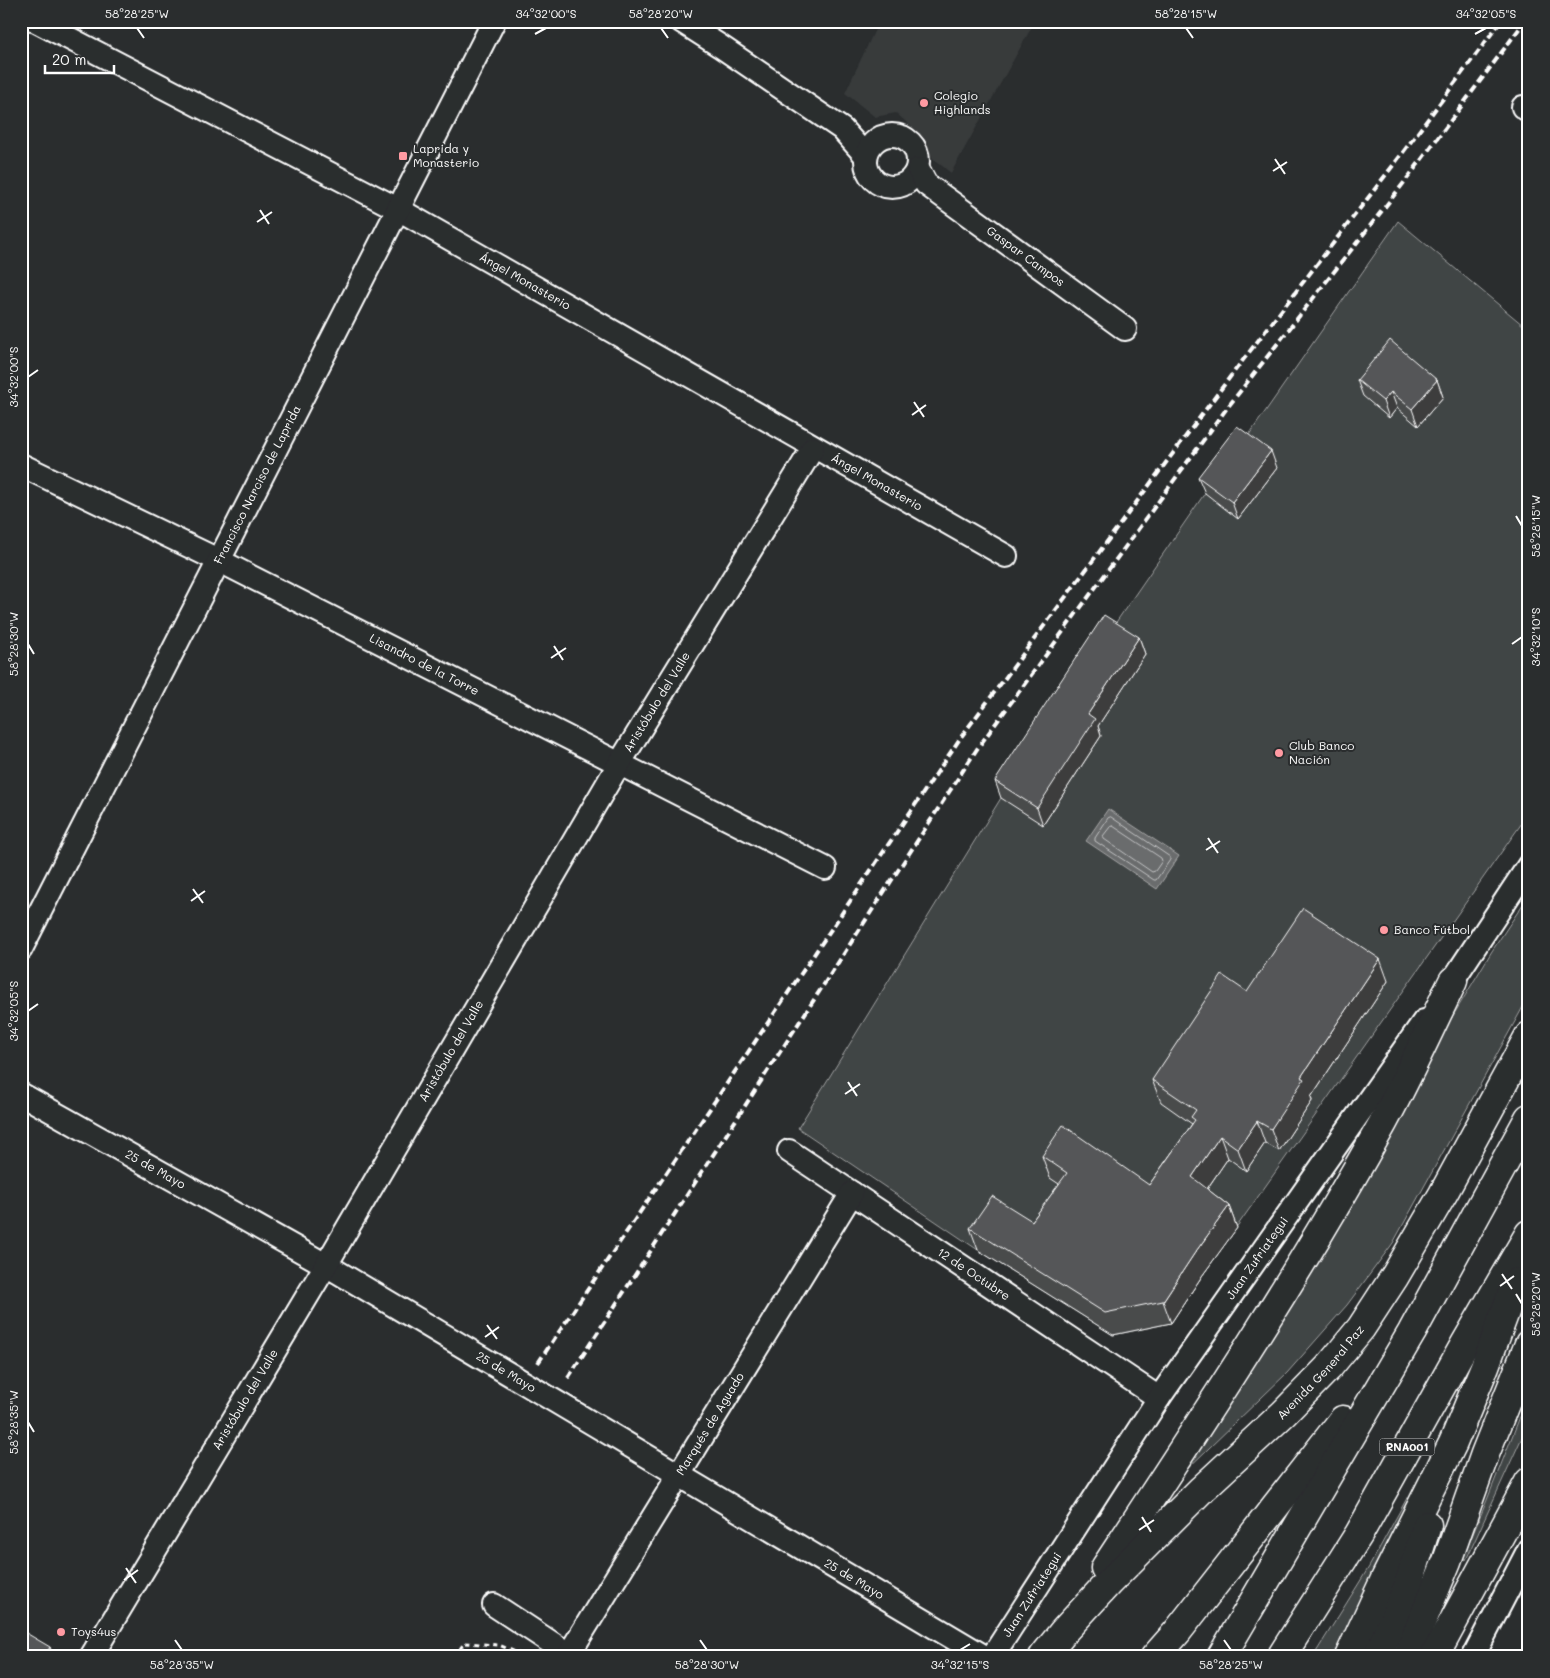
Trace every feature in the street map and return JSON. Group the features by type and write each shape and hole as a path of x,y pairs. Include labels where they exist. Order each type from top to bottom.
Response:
{"highway":[{"path":"1063,1632 1274,1309 1384,1122 1453,981"},
{"name":"Avenida General Paz","path":"1044,1657 1063,1632 1108,1582 1202,1489 1284,1413 1328,1368 1362,1328 1395,1276 1442,1194 1529,1036"},
{"path":"1224,1651 1412,1332 1529,1118"},
{"name":"RNA001","path":"1281,1657 1359,1534 1529,1234"},
{"path":"1349,1657 1386,1577 1453,1443 1485,1366 1529,1246"},
{"path":"1155,1657 1412,1332"},
{"path":"1407,1657 1447,1561 1485,1454 1529,1344"},
{"path":"1377,1657 1407,1588 1453,1443"},
{"path":"1434,1657 1529,1482"},
{"path":"1166,1657 1181,1626"}],"street":[{"name":"Ángel Monasterio","path":"36,21 398,209 813,448 1006,556"},
{"name":"Francisco Narciso de Laprida","path":"21,949 494,21"},
{"path":"681,21 872,148"},
{"path":"888,135 896,135 909,141 917,154 917,178 891,188 882,186 874,181 866,165 872,148 888,135"},
{"name":"Gaspar Campos","path":"917,178 1125,329"},
{"name":"Aristóbulo del Valle","path":"91,1657 326,1265 619,764 813,448"},
{"name":"Lisandro de la Torre","path":"21,465 218,560 825,868"},
{"name":"Juan Zufriategui","path":"992,1657 1159,1398 1453,981 1529,865"},
{"name":"25 de Mayo","path":"21,1094 326,1265 985,1657"},
{"name":"12 de Octubre","path":"789,1151 1159,1398"},
{"name":"Marqués de Aguado","path":"571,1655 852,1193"},
{"path":"1472,1657 1529,1549"},
{"path":"494,1605 571,1655"}],"path":[{"path":"455,1657 464,1643 499,1645 527,1657"}],"shaded area":[{"name":"Colegio Highlands","path":"879,21 1035,21 951,173 932,158 926,140 896,113 875,117 845,93"},
{"name":"Club Banco Nación","path":"1398,221 1529,330 1529,813 1202,1276 1171,1323 1113,1335 978,1250 798,1128 1001,798 1110,631 1205,493 1244,442"},
{"path":"1529,895 1529,996 1393,1243 1347,1305 1287,1373 1182,1474 1231,1402 1338,1229 1394,1127 1439,1039 1492,951"},
{"path":"1529,1394 1529,1422 1466,1560 1463,1558"},
{"path":"1407,1498 1410,1499 1334,1657 1313,1657 1369,1567"}],"water":[{"path":"1108,809 1179,856 1157,889 1086,841"}],"building":[{"path":"1390,340 1437,380 1412,409 1391,392 1383,401 1357,380"},
{"path":"1237,426 1271,451 1232,502 1198,477"},
{"path":"1104,615 1139,637 1088,714 1095,719 1037,808 995,781"},
{"path":"1303,908 1380,959 1301,1077 1304,1079 1271,1129 1257,1121 1238,1149 1220,1136 1192,1177 1229,1206 1163,1301 1105,1313 970,1228 992,1196 1032,1221 1067,1173 1042,1156 1063,1125 1149,1185 1195,1120 1191,1117 1196,1110 1152,1080 1222,975 1247,992"},
{"path":"21,1630 50,1647 44,1657 21,1657"}],"railway":[{"path":"538,1363 961,737 1230,377 1395,163 1501,21"},
{"path":"568,1378 977,749 1227,408 1410,175 1525,21"}],"place":[{"name":"Colegio Highlands","path":"924,103"},
{"name":"Laprida y Monasterio","path":"403,156"},
{"name":"Club Banco Nación","path":"1279,753"},
{"name":"Banco Fútbol","path":"1384,930"},
{"name":"Toys4us","path":"61,1632"}]}
